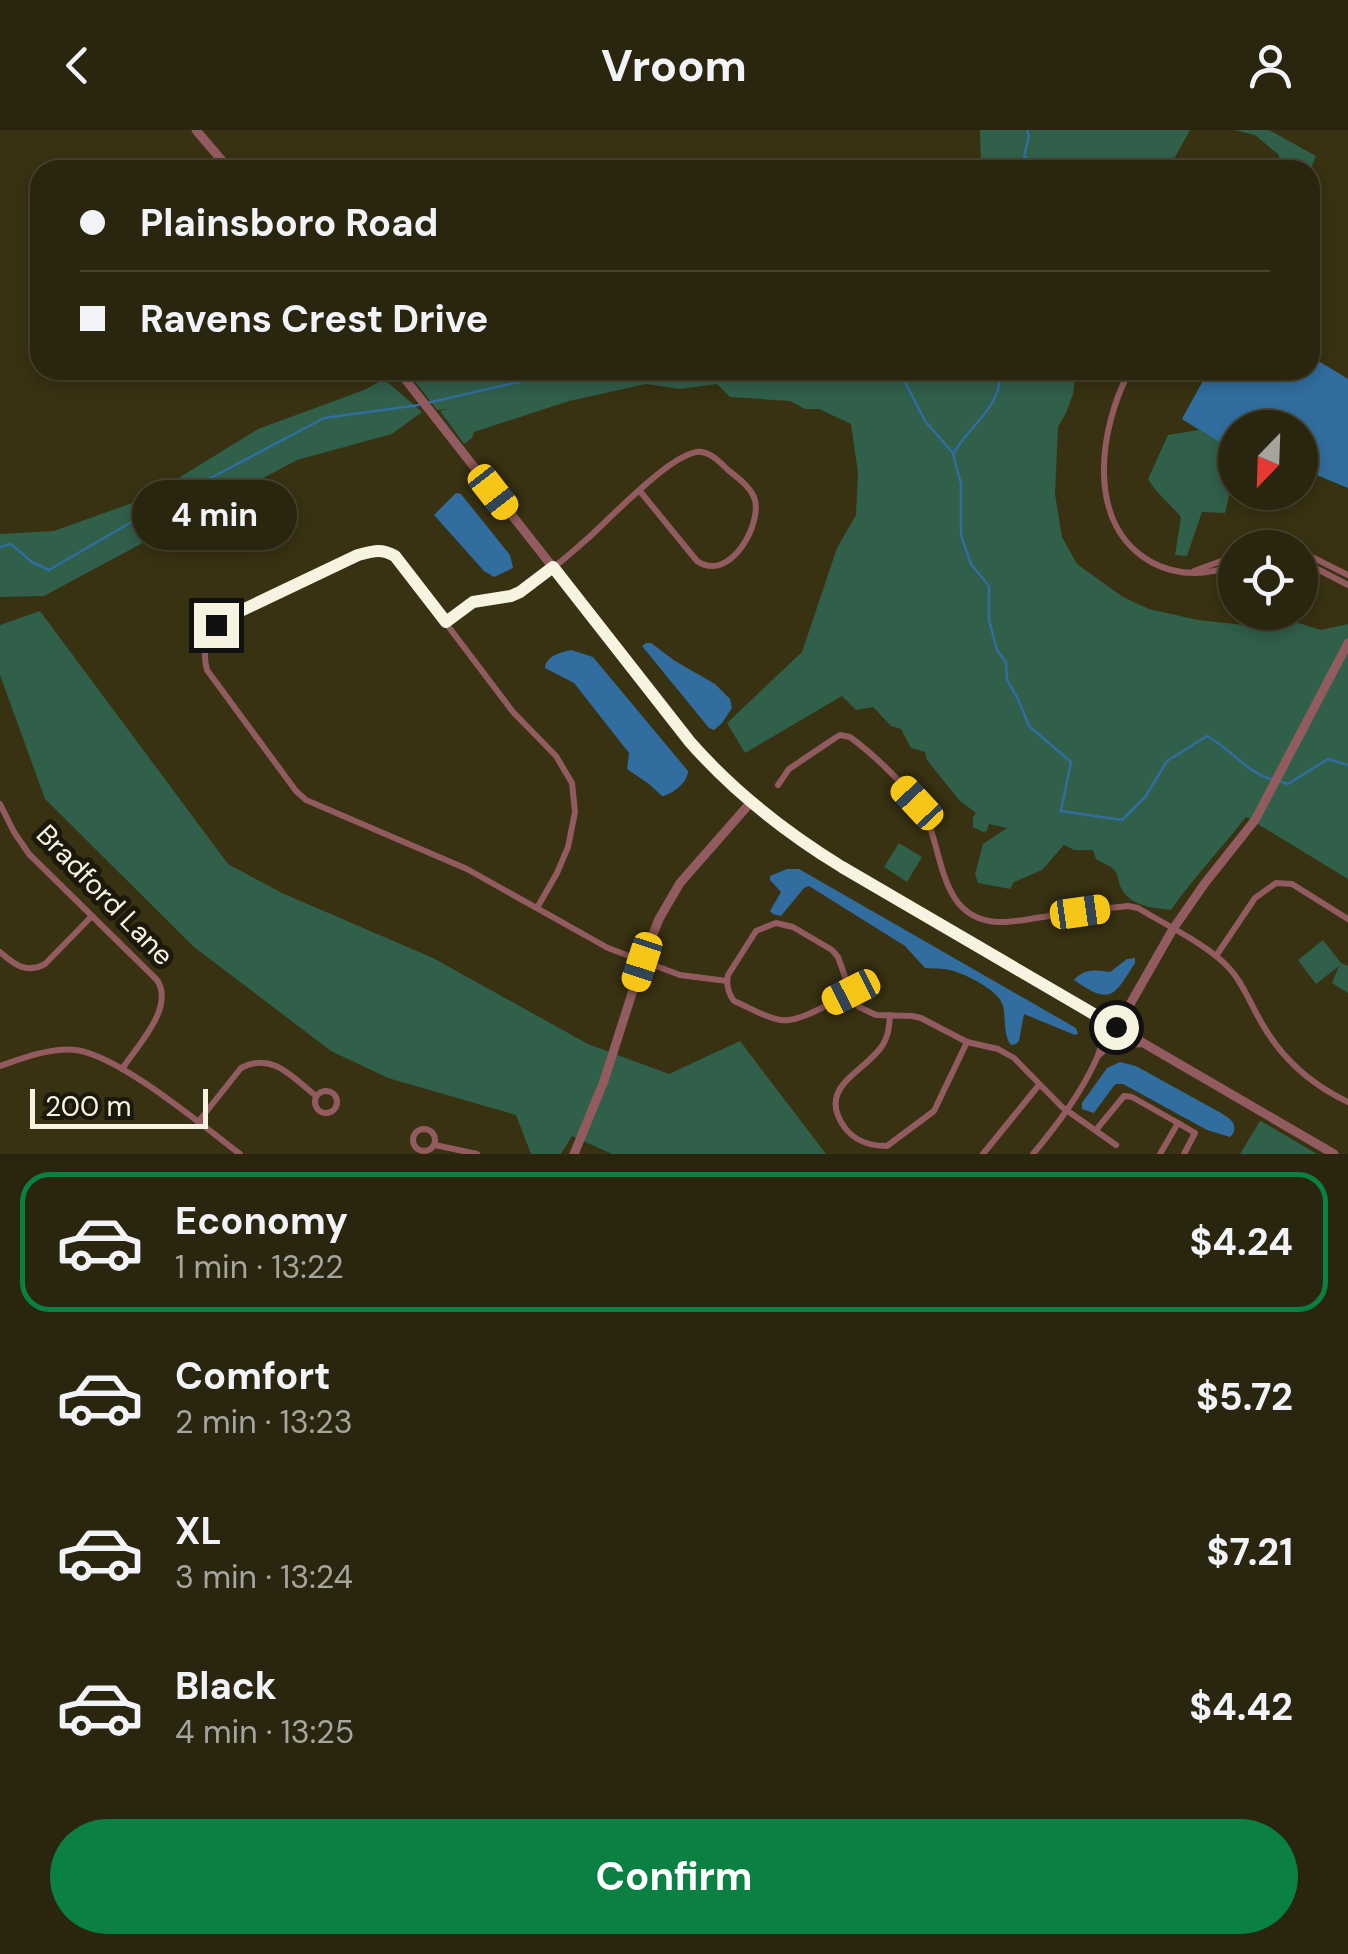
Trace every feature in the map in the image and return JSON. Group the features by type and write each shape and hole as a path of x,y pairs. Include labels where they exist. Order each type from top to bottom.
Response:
{"street":[{"path":"196,130 222,160"},
{"path":"406,380 690,742 751,802 819,853 1334,1154"},
{"path":"1125,380 1106,435 1107,504 1121,536 1137,553 1159,566 1188,573 1218,570"},
{"path":"446,622 473,602 520,592 592,536 639,490 691,453 713,456 747,486 754,495 756,512 731,560 723,566 705,566 682,545 639,490"},
{"path":"537,908 568,847 575,812 572,784 556,756 514,712 395,556 384,550 358,555 216,625 207,639 205,661 212,678 306,800 467,869 608,948 680,975 727,982"},
{"path":"1188,573 1218,562"},
{"path":"1318,564 1348,575"},
{"path":"1318,565 1348,585"},
{"path":"1032,1154 1068,1110 1105,1045 1108,1032 1116,1027 1173,929 1249,830 1348,642"},
{"path":"778,785 789,768 840,736 854,740 923,812 950,892 970,914 984,920 1011,922 1128,906 1138,908 1216,956 1234,974 1285,1056 1316,1084 1348,1102"},
{"path":"574,1154 604,1081 660,919 680,883 751,802"},
{"name":"Bradford Lane","path":"0,804 30,854 164,990 156,1018 122,1068"},
{"path":"1216,956 1255,898 1276,883 1292,884 1348,919"},
{"path":"0,952 22,968 36,968 45,964 92,916"},
{"path":"851,992 798,1019 786,1021 734,1000 727,982 756,930 784,924 832,950 859,1007 890,1016 921,1018 967,1042 998,1049 1014,1058 1068,1110 1116,1145"},
{"path":"1092,1013 1105,1045"},
{"path":"890,1016 886,1041 845,1080 836,1102 843,1126 862,1142 887,1146 931,1115 967,1042"},
{"path":"1105,1045 1143,1044"},
{"path":"0,1066 68,1050 89,1054 122,1068 240,1154"},
{"path":"198,1122 242,1068 251,1063 276,1064 316,1096"},
{"path":"984,1154 1040,1085"},
{"path":"1096,1130 1124,1096 1132,1098 1195,1133 1184,1154"},
{"path":"1160,1154 1178,1123"},
{"path":"434,1144 477,1154"}],"green space":[{"path":"980,130 1190,130 1174,160 981,160"},
{"path":"1234,130 1269,130 1316,156 1314,160 1279,160 1279,155 1255,135"},
{"path":"1320,362 1348,379 1348,488 1318,476 1318,410 1218,410 1218,510 1226,510 1225,513 1202,512 1187,556 1175,555 1181,517 1148,479 1168,435 1199,430 1182,419 1203,380 1320,380"},
{"path":"385,380 422,412 392,434 297,460 44,596 0,597 0,534 54,531 146,498 258,429"},
{"path":"414,380 1075,380 1073,394 1058,427 1055,494 1062,537 1077,564 1123,597 1149,609 1218,622 1218,630 1321,630 1348,624 1348,879 1246,817 1171,910 1130,899 1116,872 1096,859 1093,850 1074,850 1064,845 1042,870 1014,882 1010,889 978,883 975,874 983,844 1007,828 989,824 983,832 973,827 976,813 959,800 925,752 911,748 901,729 891,726 873,707 856,710 842,696 745,753 727,723 802,652 837,548 856,515 858,473 851,424 790,401 730,397 717,384 680,389 646,384 569,401 474,432 464,444 440,411 448,409 437,410"},
{"path":"40,611 228,864 282,893 433,958 588,1044 669,1074 740,1041 826,1154 612,1154 572,1136 561,1154 531,1154 516,1115 388,1078 331,1051 194,947 45,799 0,675 0,625"},
{"path":"899,843 922,857 907,882 884,867"},
{"path":"1323,940 1348,966 1348,993 1332,983 1339,966 1316,984 1298,960"},
{"path":"1261,1121 1317,1154 1240,1154"}],"water":[{"path":"1320,362 1348,379 1348,488 1318,476 1318,410 1218,410 1218,441 1182,419 1203,380 1320,380"},
{"path":"456,493 461,494 510,555 513,568 494,577 484,571 434,515"},
{"path":"646,643 715,684 730,699 732,708 714,730 642,646"},
{"path":"571,650 593,657 688,771 675,791 662,796 627,769 629,753 574,683 545,668 551,658"},
{"path":"799,869 1076,1028 1078,1034 1024,1014 1019,1041 1011,1045 1003,1006 989,989 956,972 925,968 905,946 809,886 781,916 773,914 770,911 781,892 770,876"},
{"path":"1135,958 1122,983 1110,994 1096,993 1074,980 1086,972 1110,972 1127,959"},
{"path":"1120,1062 1136,1066 1224,1115 1234,1124 1233,1134 1230,1137 1207,1130 1123,1084 1113,1087 1094,1113 1082,1109 1082,1103 1107,1068"}],"waterway":[{"path":"1027,130 1024,156 1030,160"},
{"path":"427,403 527,380"},
{"path":"904,380 925,421 952,452"},
{"path":"999,380 991,405 953,454 961,484 961,535 971,564 989,586 989,620 997,650 1006,662 1007,680 1029,726 1071,762 1061,811 1122,820 1146,796 1167,761 1207,736 1271,779"},
{"path":"0,547 11,544 49,570 169,500 324,418 419,405"},
{"path":"1279,781 1288,784 1328,759 1348,765"}],"route":[{"path":"216,625 358,555 377,550 395,556 446,622 473,602 520,592 553,567 690,742 751,802 842,867 1116,1027"}]}
